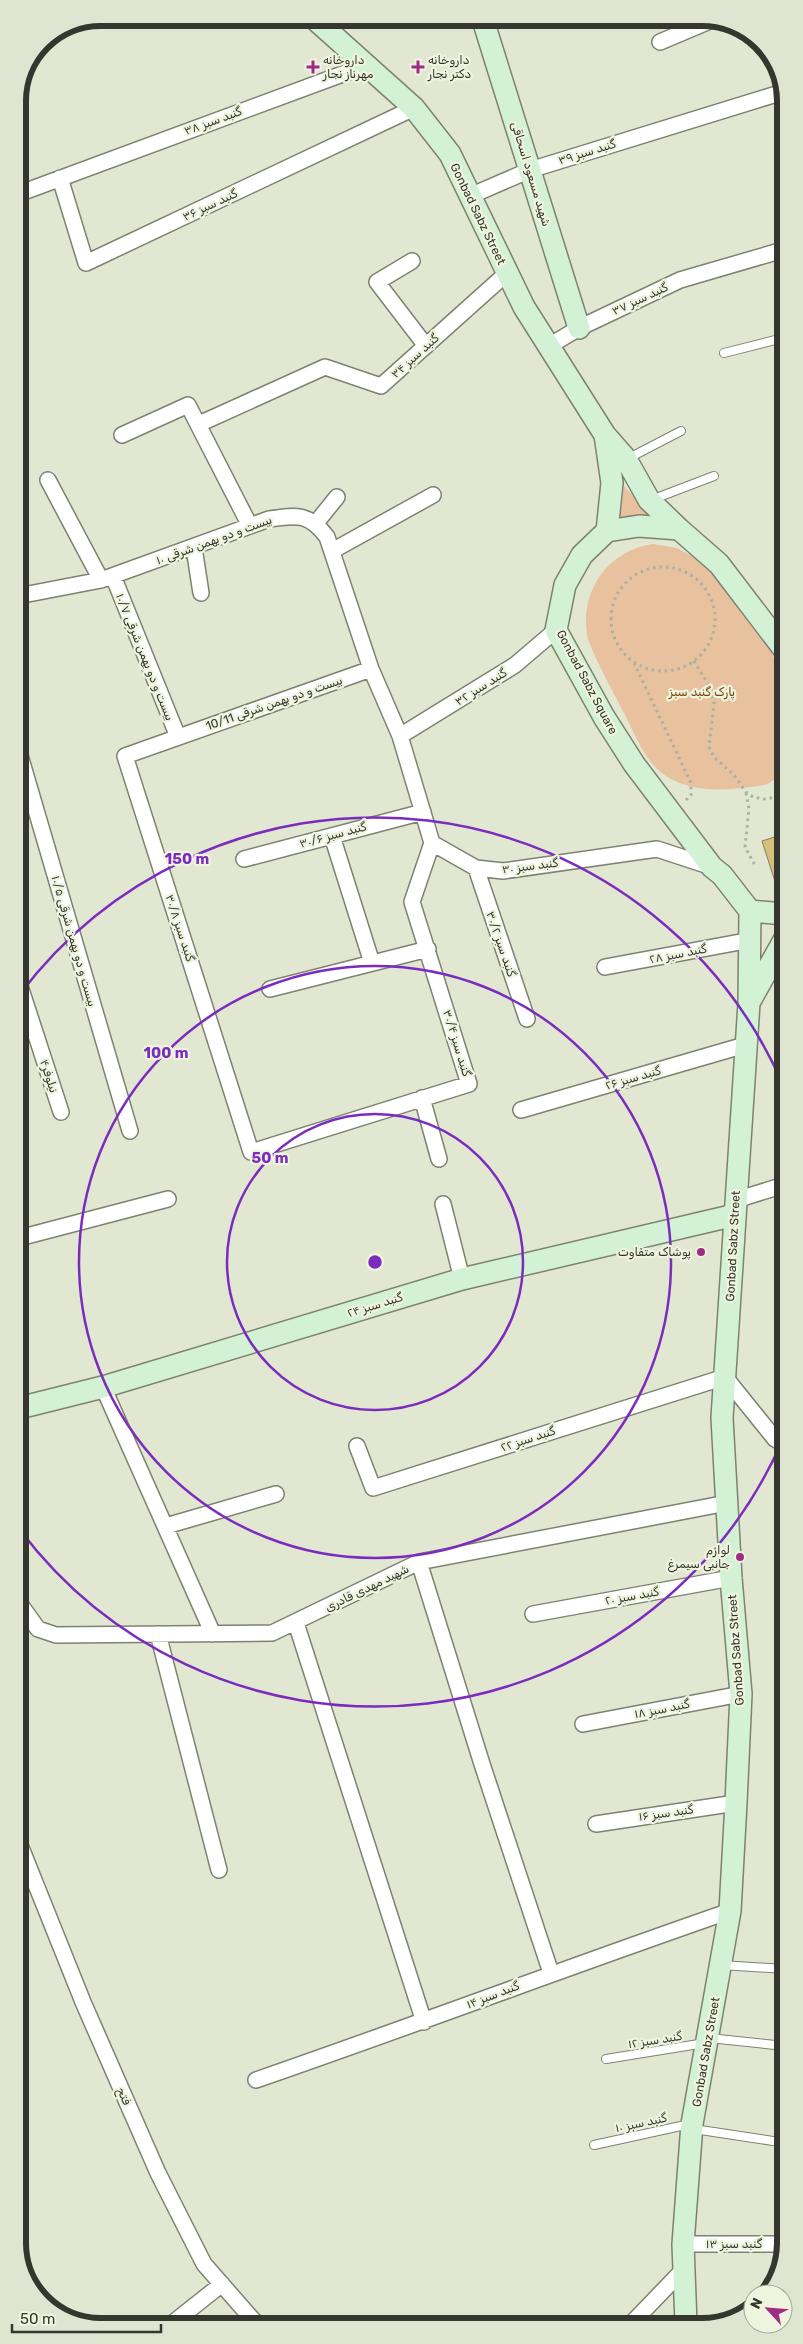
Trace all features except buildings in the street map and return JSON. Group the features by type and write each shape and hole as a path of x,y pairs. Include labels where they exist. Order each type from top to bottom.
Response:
{"main road":[{"name":"Gonbad Sabz Street","path":"323,26 414,108 450,154 524,307 605,434 626,459 650,500 679,529"},
{"name":"شهید مسعود اسحاقی","path":"485,26 579,328"},
{"name":"Gonbad Sabz Street","path":"605,434 612,483 607,530"},
{"path":"607,530 639,526 679,529 720,564 777,640"},
{"name":"Gonbad Sabz Square","path":"607,530 582,555 565,585 556,630 604,717 634,764 712,867 722,874 750,911"},
{"name":"Gonbad Sabz Street","path":"686,2318 682,2270 692,2126 709,2040 730,1911 741,1694 731,1578 722,1418 749,1003 750,911"},
{"path":"750,911 777,913"},
{"name":"Gonbad Sabz Street","path":"749,1003 777,953"},
{"name":"گنبد سبز ۲۴","path":"26,1406 103,1387 462,1279 735,1208"}],"street":[{"path":"660,42 698,26"},
{"name":"گنبد سبز ۳۸","path":"26,191 366,64"},
{"name":"گنبد سبز ۳۹","path":"470,196 530,170 776,94"},
{"name":"گنبد سبز ۳۶","path":"60,178 86,263 414,108"},
{"name":"گنبد سبز ۳۷","path":"549,346 579,328 680,280 777,252"},
{"path":"412,261 377,282 426,346"},
{"name":"گنبد سبز ۳۴","path":"199,424 325,367 381,386 507,273"},
{"path":"122,435 188,405 250,526"},
{"name":"بیست و دو بهمن شرقی ۱۰/۷","path":"48,480 107,578 178,737"},
{"path":"332,551 433,495"},
{"path":"337,497 316,523 327,537 371,669 400,736 432,842"},
{"name":"بیست و دو بهمن شرقی ۱۰","path":"26,594 107,578 194,548 269,519 291,516 306,518 316,523"},
{"path":"194,548 201,593"},
{"name":"گنبد سبز ۳۲","path":"400,736 515,665 556,630"},
{"name":"بیست و دو بهمن شرقی 10/11","path":"178,737 371,669"},
{"name":"گنبد سبز ۳۰/۸","path":"178,737 125,756 251,1152"},
{"name":"بیست و دو بهمن شرقی ۱۰/۵","path":"26,779 130,1131"},
{"name":"گنبد سبز ۳۰/۶","path":"244,858 423,812"},
{"path":"332,836 372,963"},
{"name":"گنبد سبز ۳۰/۴","path":"251,1152 469,1084 428,948 412,902 432,842"},
{"name":"گنبد سبز ۳۰","path":"432,842 476,868 503,871 656,849 712,867"},
{"name":"گنبد سبز ۳۰/۲","path":"476,868 527,1019"},
{"name":"گنبد سبز ۲۸","path":"604,968 751,940"},
{"path":"270,989 428,948"},
{"name":"نیلوفر۴","path":"26,1004 61,1112"},
{"name":"گنبد سبز ۲۶","path":"521,1110 745,1045"},
{"path":"422,1098 439,1159"},
{"path":"735,1208 777,1188"},
{"path":"26,1236 168,1199"},
{"path":"443,1204 462,1279"},
{"path":"725,1377 777,1440"},
{"name":"گنبد سبز ۲۲","path":"357,1446 373,1488 725,1377"},
{"path":"103,1387 213,1634"},
{"path":"166,1526 276,1494"},
{"name":"شهید مهدی قادری","path":"26,1612 38,1629 56,1635 272,1634 419,1562 727,1503"},
{"path":"419,1562 482,1764 551,1973"},
{"name":"گنبد سبز ۲۰","path":"533,1614 731,1578"},
{"path":"296,1623 424,2022"},
{"path":"158,1634 220,1870"},
{"name":"گنبد سبز ۱۸","path":"583,1724 741,1694"},
{"name":"گنبد سبز ۱۶","path":"596,1824 736,1803"},
{"name":"فتح","path":"26,1860 83,2002 158,2173 204,2264 251,2318"},
{"name":"گنبد سبز ۱۴","path":"256,2080 424,2022 551,1973 730,1911"},
{"name":"گنبد سبز ۱۳","path":"683,2244 777,2244"},
{"path":"637,2318 682,2270"},
{"path":"179,2318 222,2284"}],"lane":[{"path":"724,353 777,340"},
{"path":"626,459 681,431"},
{"path":"650,500 714,476"},
{"path":"721,1964 777,1968"},
{"name":"گنبد سبز ۱۲","path":"606,2060 709,2040 775,2045"},
{"path":"692,2126 772,2141"},
{"name":"گنبد سبز ۱۰","path":"594,2145 692,2126"}],"path":[{"path":"657,567 675,568 692,575 705,587 713,603 716,621 712,639 702,654 694,661 674,670 660,672 646,669 633,662 620,650 613,633 611,616 615,598 625,583 640,572 657,567"},
{"path":"694,661 708,684 714,703 709,747 714,757 734,775 746,792 749,809 745,847 756,867"},
{"path":"633,662 692,783 691,795 671,812"},
{"path":"746,792 764,799 777,797"}],"green space":[{"path":"624,486 650,514 626,517 615,526 621,510"},
{"name":"پارک گنبد سبز","path":"653,544 677,548 706,564 749,619 772,653 777,667 777,777 767,784 739,788 696,788 666,776 652,764 641,748 597,661 587,634 586,618 588,602 593,588 601,575 623,554"}],"place":[{"name":"داروخانه مهرناز نجار","path":"313,67"},
{"name":"داروخانه دکتر نجار","path":"418,67"},
{"name":"پوشاک متفاوت","path":"701,1252"},
{"name":"لوازم جانبی سیمرغ","path":"740,1557"}]}
